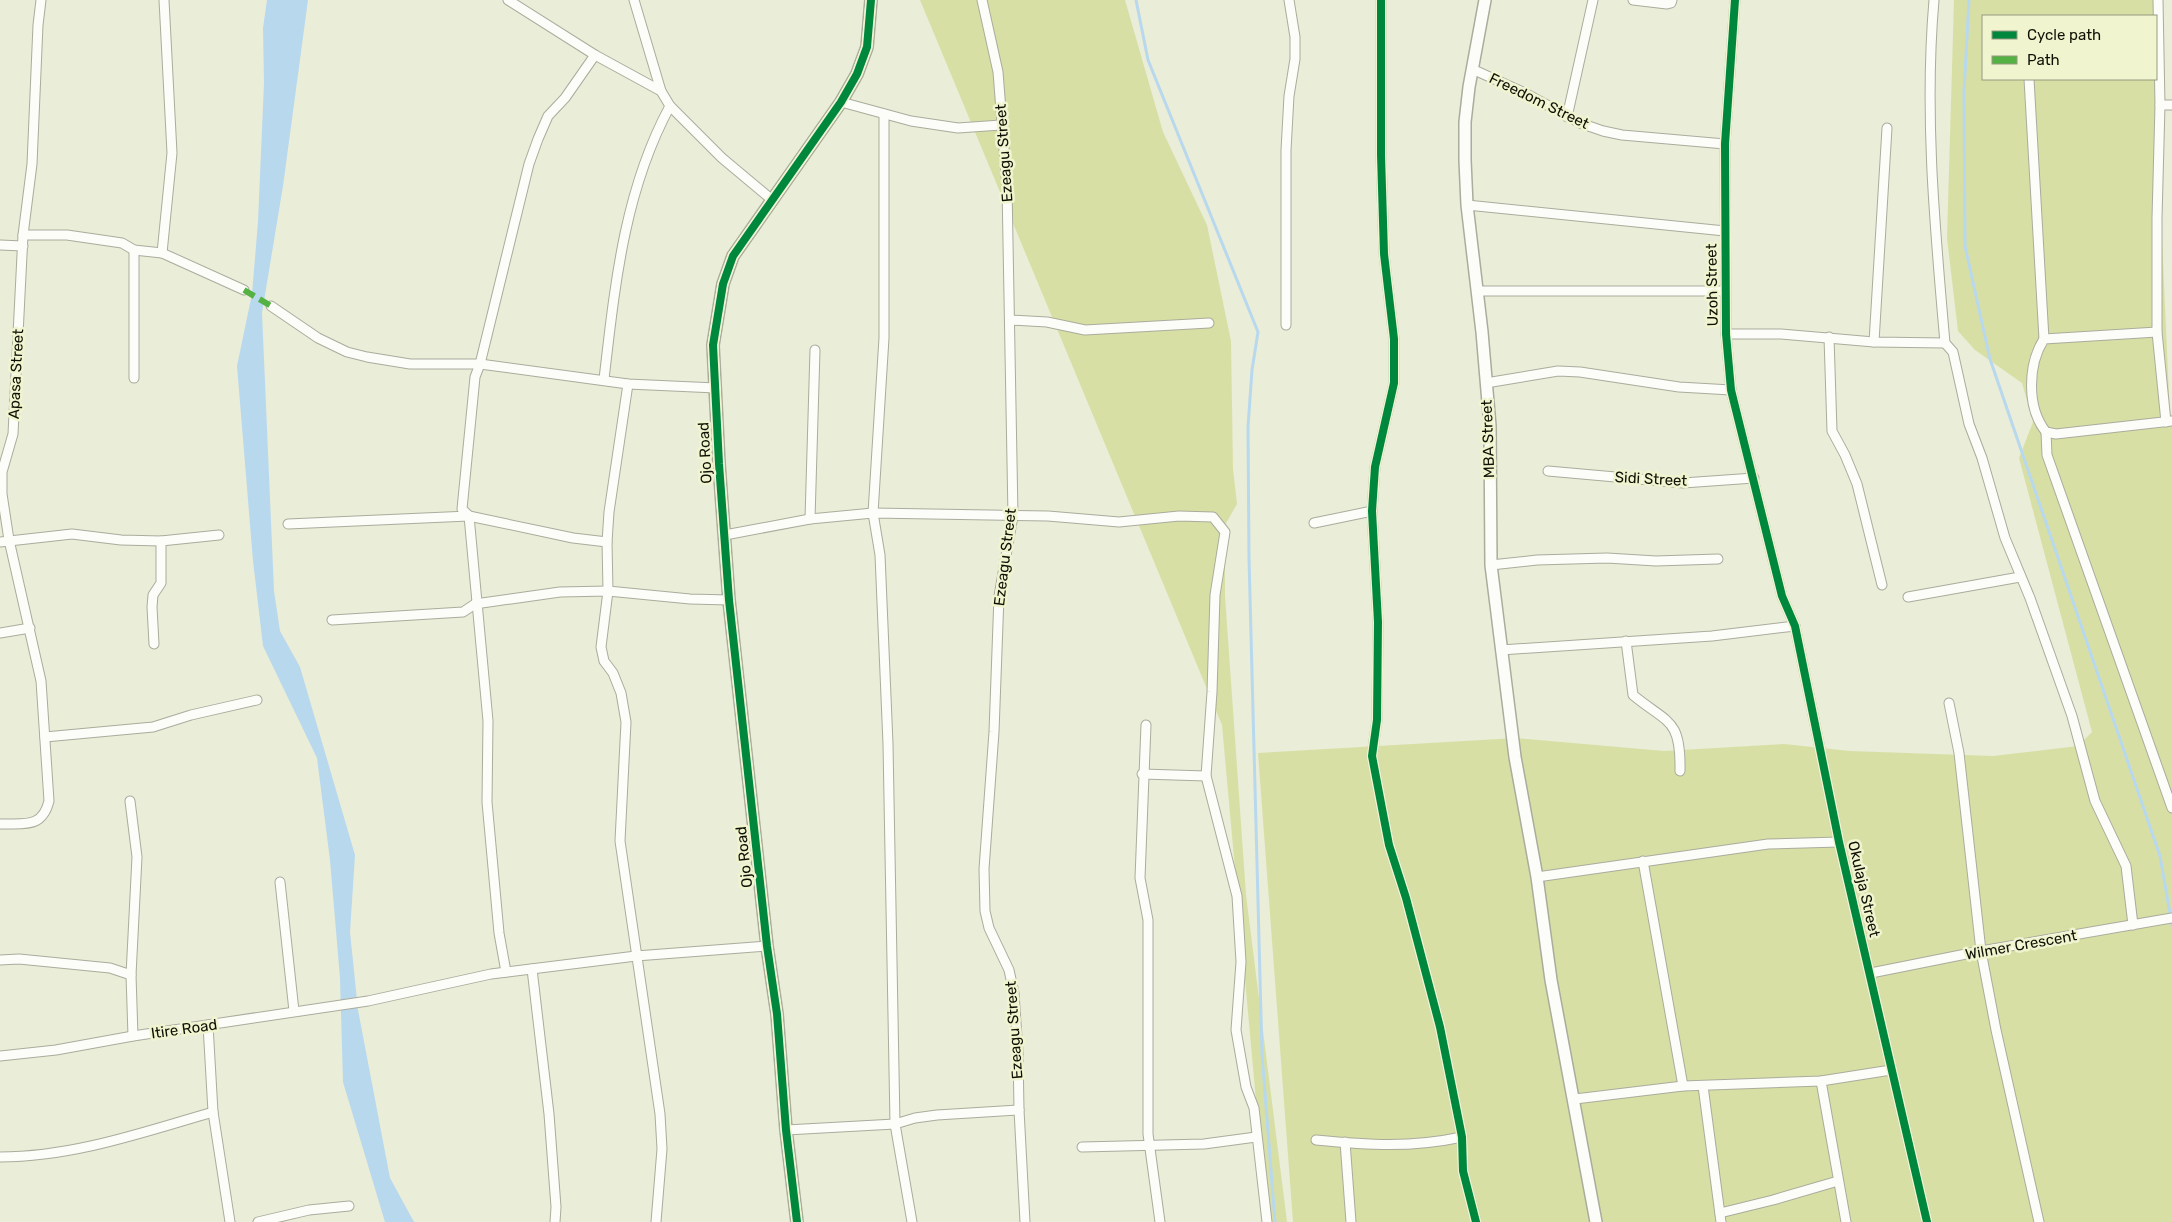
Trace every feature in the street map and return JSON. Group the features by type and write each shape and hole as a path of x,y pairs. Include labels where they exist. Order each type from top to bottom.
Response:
{"street":[{"name":"Apasa Street","path":"0,824 33,823 41,820 46,812 49,801 41,681 30,628 5,541 2,494 2,472 13,434 23,235 32,164 38,25 41,0"},
{"path":"162,253 172,153 164,0"},
{"path":"508,0 595,55 661,91"},
{"path":"634,0 661,91 670,106 722,158 771,200"},
{"name":"Ojo Road","path":"797,1222 786,1130 777,1014 729,600 713,344 723,284 733,256 840,102 857,74 867,47 871,0"},
{"name":"Ezeagu Street","path":"982,0 998,72 1007,186 1013,516 999,596 994,732 984,869 985,911 989,928 1009,970 1014,993 1018,1052 1018,1110 1025,1222"},
{"path":"1286,324 1286,150 1289,96 1295,59 1295,37 1289,0"},
{"path":"1381,0 1381,155 1384,254 1394,339 1394,383 1375,466 1372,511 1378,622 1377,720 1372,756 1389,845 1406,898 1440,1027 1462,1136 1463,1171 1476,1222"},
{"name":"MBA Street","path":"1485,0 1472,69 1465,122 1467,205 1490,426 1491,566 1518,775 1537,877 1551,980 1575,1099 1596,1222"},
{"path":"1567,117 1593,0"},
{"path":"1633,0 1667,4 1671,3 1672,0"},
{"name":"Uzoh Street","path":"1735,0 1725,144 1726,334 1731,390 1749,468 1754,478 1775,563"},
{"path":"1934,0 1930,119 1934,228 1946,343 1953,352 1969,424 1982,458 2005,538 2020,578 2030,598 2072,716 2088,784 2126,866 2136,925"},
{"path":"2046,432 2070,434 2169,422 2157,332 2156,218 2160,105 2157,37 2158,0"},
{"path":"506,972 499,932 487,802 488,720 484,666 475,604 469,516 462,509 462,496 474,382 527,173 538,138 548,116 565,98 595,55"},
{"name":"Freedom Street","path":"1472,69 1524,93 1567,117 1603,131 1622,135 1725,144"},
{"path":"2029,80 2044,339 2035,354 2032,394 2040,424 2046,432 2047,455 2172,808"},
{"path":"840,102 911,121 958,128 1001,125"},
{"path":"2160,105 2172,106"},
{"path":"604,379 618,265 630,212 642,164 670,106"},
{"path":"884,114 884,348 872,514 880,555 888,744 895,1124 912,1222"},
{"path":"1874,342 1887,128"},
{"path":"1467,205 1725,231"},
{"path":"23,235 67,234 122,243 134,250 162,253 244,290"},
{"path":"0,245 23,246"},
{"path":"134,250 134,378"},
{"path":"1477,291 1725,291"},
{"path":"271,306 318,338 348,352 410,364 480,364 604,379 628,384 716,388"},
{"path":"1010,320 1047,322 1085,330 1209,323"},
{"path":"2044,339 2157,332"},
{"path":"1726,334 1781,334 1874,342 1946,343"},
{"path":"1829,337 1832,430 1845,454 1857,484 1882,585"},
{"path":"810,519 815,350"},
{"path":"1486,383 1558,371 1580,372 1679,387 1731,390"},
{"path":"628,384 607,542 608,591 601,647 604,661 613,673 621,693 626,722 620,841 660,1114 662,1149 656,1222"},
{"name":"Sidi Street","path":"1548,471 1683,482 1754,478"},
{"path":"1314,523 1372,511"},
{"path":"724,534 810,519 872,514 1013,516 1119,522 1179,516 1213,517 1225,532 1215,595 1212,692 1206,776 1237,896 1241,962 1236,1030 1246,1087 1254,1108 1267,1222"},
{"path":"288,524 469,516 572,538 607,542"},
{"path":"5,541 72,534 122,540 161,541 219,535"},
{"path":"154,644 152,607 153,595 161,583 161,541"},
{"path":"1491,566 1537,560 1608,558 1656,561 1718,559"},
{"name":"Okulaja Street","path":"1775,563 1782,596 1795,626 1839,842 1927,1222"},
{"path":"1908,597 2020,578"},
{"path":"332,620 463,612 475,604 560,592 608,591 690,599 729,600"},
{"path":"1501,650 1712,636 1795,626"},
{"path":"0,633 30,628"},
{"path":"1626,641 1633,695 1665,716 1675,730 1681,749 1680,771"},
{"path":"45,737 153,727 191,715 257,700"},
{"path":"1949,703 1959,753 1981,951 1996,1030 2040,1222"},
{"path":"1146,724 1142,774 1140,878 1148,920 1148,1134 1160,1222"},
{"path":"1142,774 1206,776"},
{"path":"130,801 136,857 132,975 133,1036"},
{"path":"1537,877 1643,860 1768,844 1839,842"},
{"path":"1643,860 1684,1086"},
{"path":"280,882 294,1012"},
{"name":"Wilmer Crescent","path":"1870,974 1981,951 2172,918"},
{"name":"Itire Road","path":"0,1056 56,1050 133,1036 368,1001 506,972 636,956 768,946"},
{"path":"0,960 19,959 110,968 132,975"},
{"path":"532,969 549,1114 556,1207 555,1222"},
{"path":"208,1025 213,1112 230,1222"},
{"path":"1575,1099 1684,1086 1821,1081 1891,1070"},
{"path":"1821,1081 1846,1222"},
{"path":"1703,1086 1720,1217 1838,1181"},
{"path":"786,1130 895,1124 937,1115 1018,1110"},
{"path":"0,1157 21,1157 84,1148 213,1112"},
{"path":"1316,1140 1380,1146 1432,1143 1462,1136"},
{"path":"1082,1147 1204,1144 1256,1137"},
{"path":"1345,1142 1351,1222"},
{"path":"258,1222 309,1210 349,1206"}],"green space":[{"path":"920,0 1125,0 1163,132 1207,225 1231,341 1233,469 1237,504 1225,525 1225,596 1246,895 1287,1222 1267,1222 1222,725"},
{"path":"1954,0 2157,0 2160,195 2170,417 2172,417 2172,1222 1293,1222 1258,753 1516,738 1664,751 1784,744 1850,751 1993,756 2078,746 2092,732 2019,458 2033,422 2022,383 1975,350 1958,331 1947,238"}],"water":[{"path":"267,0 308,0 283,186 262,313 274,591 280,631 300,667 355,855 350,932 358,1010 390,1178 414,1222 385,1222 343,1082 340,978 330,860 317,758 263,646 253,561 237,366 252,294 258,222 264,83 263,28"}],"waterway":[{"path":"1136,0 1148,60 1258,332 1252,370 1248,427 1249,558 1262,1054 1275,1222"},
{"path":"1969,0 1964,92 1965,246 1990,359 2160,856 2172,925"}],"marked path":[{"path":"244,290 271,306"}],"cycle path":[{"path":"797,1222 786,1130 777,1014 767,946 729,600 713,345 723,284 733,256 841,102 857,74 867,47 871,0"},
{"path":"1381,0 1381,155 1384,254 1394,339 1394,383 1375,467 1372,511 1378,622 1377,720 1372,756 1389,845 1406,898 1440,1027 1462,1137 1463,1171 1476,1222"},
{"path":"1735,0 1725,144 1726,334 1731,390 1782,596 1795,626 1839,842 1927,1222"}]}
